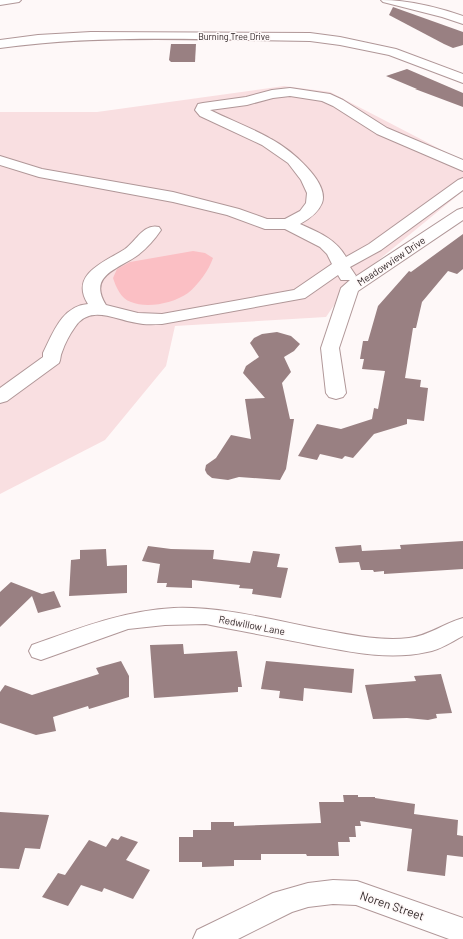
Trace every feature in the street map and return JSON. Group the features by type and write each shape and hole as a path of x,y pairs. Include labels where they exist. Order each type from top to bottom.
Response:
{"street":[{"path":"0,2 15,0"},
{"path":"387,0 446,14 463,20"},
{"name":"Burning Tree Drive","path":"0,44 38,39 91,36 310,37 340,41 392,52 463,79"},
{"path":"288,224 306,214 314,203 315,193 308,179 293,160 287,155 267,142 205,114 202,110 203,107 247,102 272,94 290,92 325,97 338,103 382,131 454,161 463,167"},
{"path":"0,160 39,173 173,197 233,212 265,224 288,224 329,246 339,259 340,266 348,277 358,283"},
{"path":"0,397 52,359 52,353 65,327 74,315 84,310 100,309 138,318 162,319 208,312 298,294 340,266 361,256 375,247 463,183"},
{"name":"Meadowview Drive","path":"336,393 330,348 350,288 463,213"},
{"path":"100,309 90,290 93,277 107,266 131,252 146,240 153,230"},
{"name":"Redwillow Lane","path":"41,651 104,628 133,621 181,615 206,616 360,645 407,648 427,644 463,626"},
{"name":"Noren Street","path":"208,939 284,902 308,895 333,892 357,893 463,931"}],"shaded area":[{"path":"284,86 330,92 463,161 463,191 348,285 326,317 175,326 166,366 105,440 0,494 0,112 97,112"},
{"path":"193,251 205,253 213,258 199,282 192,290 182,297 160,304 145,305 127,300 117,289 113,278 117,269 130,262"}],"building":[{"path":"393,7 463,32 463,45 453,48 389,15"},
{"path":"171,44 196,44 195,62 171,62 169,60"},
{"path":"407,69 463,93 463,107 415,89 417,89 386,76"},
{"path":"463,234 463,269 457,274 448,271 422,302 416,328 413,328 405,378 421,380 420,387 428,388 424,421 407,419 407,424 374,434 353,458 345,456 342,459 320,454 317,460 298,456 317,424 341,429 372,419 374,408 378,409 385,371 362,369 364,359 360,359 363,341 368,341 378,306 409,271 411,272"},
{"path":"277,332 291,336 300,344 294,351 284,357 291,372 282,383 290,419 294,419 286,469 280,480 239,477 228,480 212,478 205,470 206,465 216,458 231,435 251,439 245,399 265,398 243,373 246,366 259,357 250,343 254,338 262,334"},
{"path":"463,541 463,569 384,574 384,571 374,572 373,570 361,570 359,562 339,563 335,547 361,545 362,551 401,549 400,545"},
{"path":"148,546 171,549 214,550 213,559 250,563 253,551 280,554 277,567 288,568 281,598 252,594 253,589 239,588 240,585 192,580 192,588 166,587 167,583 157,583 160,564 142,561"},
{"path":"106,549 107,566 127,565 127,593 69,596 71,560 80,559 80,550"},
{"path":"11,582 42,594 54,591 61,607 38,613 32,596 0,627 0,592"},
{"path":"183,644 184,654 237,651 242,687 238,687 238,692 154,698 150,645"},
{"path":"121,661 129,676 129,697 89,709 88,706 53,717 56,731 36,735 0,723 0,692 5,685 32,695 99,674 96,668"},
{"path":"266,661 354,669 352,693 304,688 303,701 279,698 280,691 261,689"},
{"path":"441,674 452,713 436,714 437,718 428,720 407,718 373,719 365,685 416,681 414,676"},
{"path":"343,795 375,797 415,804 414,814 458,820 457,835 463,836 463,857 447,855 445,876 407,871 412,829 360,821 361,826 355,826 356,837 349,837 350,842 338,842 339,856 261,854 261,860 234,860 234,866 202,867 202,862 179,862 179,837 193,837 193,830 211,830 211,822 234,822 234,826 321,823 319,802 344,802"},
{"path":"0,812 49,815 40,849 25,848 19,869 0,868"},
{"path":"121,836 138,842 126,860 150,870 133,899 104,888 102,892 81,885 68,906 42,897 58,873 65,875 89,840 106,847 112,838 118,840"}]}
